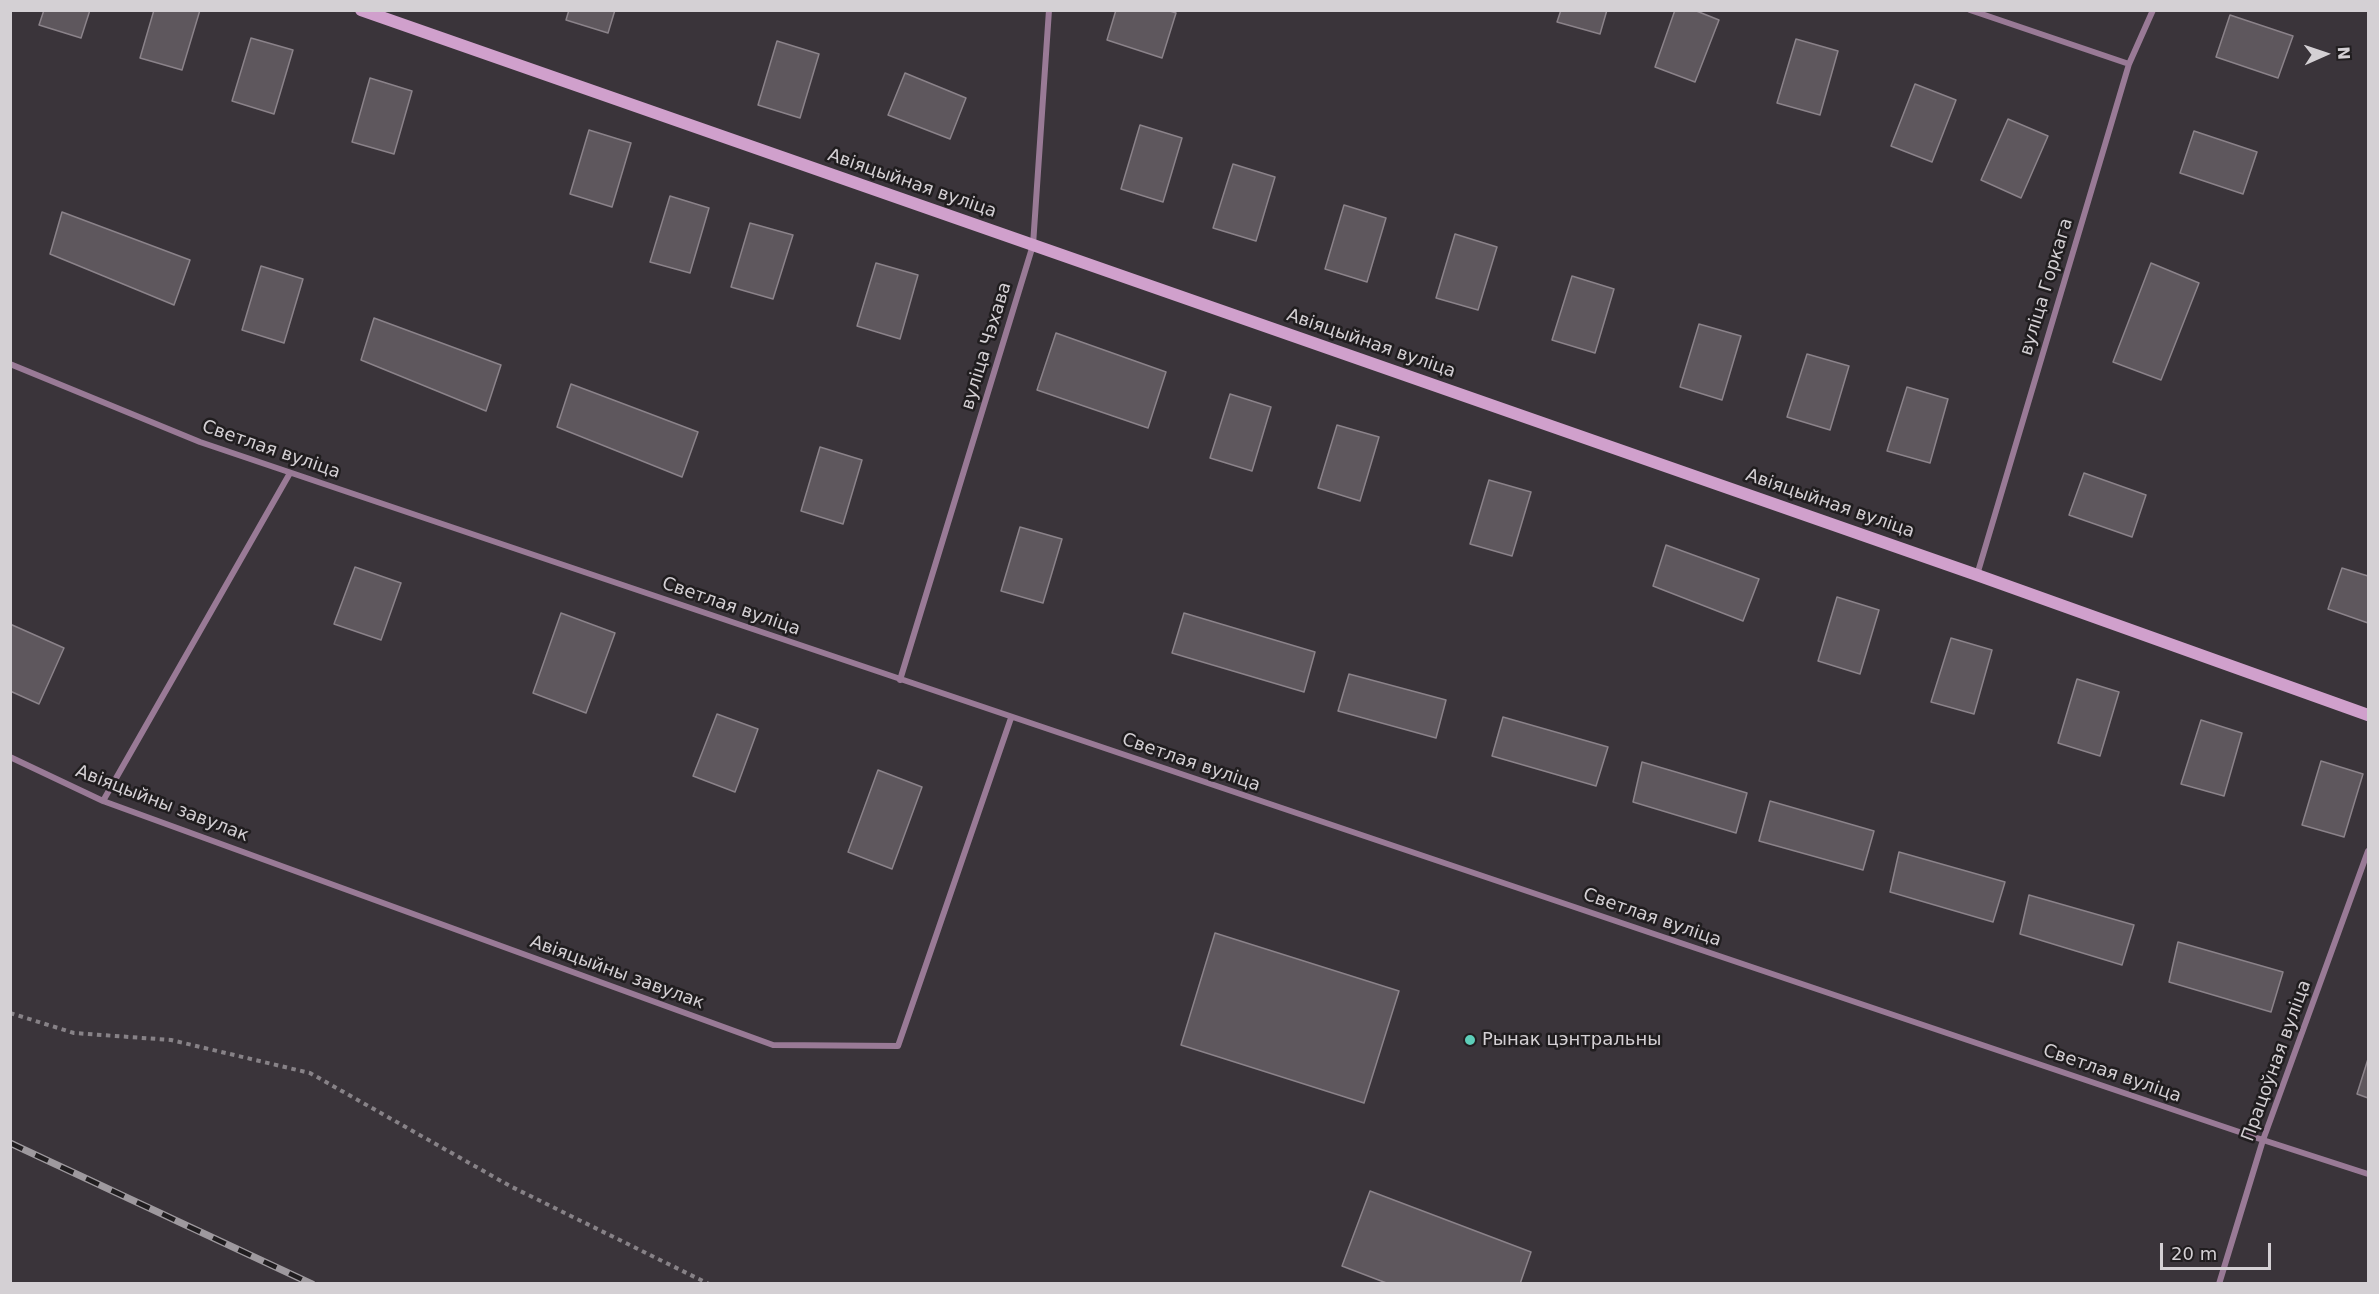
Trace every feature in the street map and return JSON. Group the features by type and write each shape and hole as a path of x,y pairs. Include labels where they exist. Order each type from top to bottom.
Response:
{"street":[{"name":"Авіяцыйная вуліца","path":"361,10 1977,575 2368,715"},
{"name":"вуліца Чэхава","path":"900,680 1033,245 1049,10"},
{"path":"1970,10 2129,64"},
{"name":"вуліца Горкага","path":"1977,575 2129,64 2153,10"},
{"name":"Светлая вуліца","path":"10,364 200,442 290,473 2368,1174"},
{"path":"104,801 290,473"},
{"name":"Авіяцыйны завулак","path":"10,757 104,801 773,1046 898,1046 1011,717"},
{"name":"Працоўная вуліца","path":"2219,1284 2263,1140 2368,851"}],"path":[{"path":"10,1013 74,1033 171,1040 310,1073 510,1186 709,1284"}],"building":[{"path":"44,10 90,10 81,38 39,25"},
{"path":"154,10 200,10 182,70 140,58"},
{"path":"569,10 615,10 608,33 566,20"},
{"path":"1116,10 1167,10 1176,13 1162,58 1107,40"},
{"path":"1561,10 1607,10 1600,34 1557,22"},
{"path":"1675,10 1694,10 1719,20 1695,82 1655,67"},
{"path":"2230,15 2293,36 2278,78 2216,57"},
{"path":"251,38 293,50 274,114 232,101"},
{"path":"1796,39 1838,51 1820,115 1777,103"},
{"path":"777,41 819,54 800,118 758,105"},
{"path":"905,73 966,98 950,139 888,115"},
{"path":"370,78 412,91 394,154 352,142"},
{"path":"1915,84 1956,100 1932,162 1891,146"},
{"path":"2008,119 2048,136 2021,198 1981,180"},
{"path":"1140,125 1182,138 1163,202 1121,189"},
{"path":"589,130 631,143 612,207 570,194"},
{"path":"2194,131 2257,152 2243,194 2180,173"},
{"path":"1233,164 1275,177 1256,241 1213,228"},
{"path":"670,196 709,208 690,273 650,262"},
{"path":"1344,205 1386,218 1367,282 1325,269"},
{"path":"62,212 190,260 174,305 50,254"},
{"path":"750,223 793,235 773,299 731,287"},
{"path":"1455,234 1497,247 1478,310 1436,298"},
{"path":"876,263 918,275 900,339 857,326"},
{"path":"2151,263 2199,283 2161,380 2113,362"},
{"path":"261,266 303,279 284,343 242,330"},
{"path":"1572,276 1614,289 1595,353 1552,340"},
{"path":"374,318 501,365 486,411 361,360"},
{"path":"1699,324 1741,336 1722,400 1680,387"},
{"path":"1056,333 1166,372 1148,428 1037,390"},
{"path":"1807,354 1849,366 1830,430 1787,417"},
{"path":"571,384 698,432 682,477 557,427"},
{"path":"1907,387 1948,399 1930,463 1887,451"},
{"path":"1230,394 1271,407 1252,471 1210,458"},
{"path":"1337,425 1379,437 1360,501 1318,488"},
{"path":"820,447 862,460 843,524 801,511"},
{"path":"2084,473 2146,495 2132,537 2069,515"},
{"path":"1489,480 1531,492 1512,556 1470,544"},
{"path":"1020,527 1062,539 1043,603 1001,591"},
{"path":"1666,545 1759,579 1743,621 1653,586"},
{"path":"355,567 401,583 381,640 334,624"},
{"path":"2342,568 2368,576 2368,623 2328,609"},
{"path":"1837,597 1879,610 1860,674 1818,661"},
{"path":"561,613 615,633 586,713 533,693"},
{"path":"1184,613 1315,652 1304,692 1172,653"},
{"path":"10,624 64,648 39,704 10,691"},
{"path":"1951,638 1992,650 1974,714 1931,702"},
{"path":"1349,674 1446,700 1436,738 1338,711"},
{"path":"2077,679 2119,692 2100,756 2058,743"},
{"path":"717,714 758,729 735,792 693,776"},
{"path":"1503,717 1608,747 1596,786 1492,756"},
{"path":"2201,720 2242,733 2224,796 2181,784"},
{"path":"2321,761 2363,774 2344,837 2302,825"},
{"path":"1642,762 1747,793 1736,833 1633,802"},
{"path":"878,770 922,787 892,869 848,852"},
{"path":"1770,801 1874,831 1863,870 1759,841"},
{"path":"1899,852 2005,882 1993,922 1890,892"},
{"path":"2029,895 2134,925 2122,965 2020,934"},
{"path":"1215,933 1399,991 1364,1103 1181,1045"},
{"path":"2178,942 2283,972 2271,1012 2169,982"},
{"path":"2368,1059 2368,1098 2357,1094"},
{"path":"1370,1191 1531,1252 1520,1284 1389,1284 1342,1266"}],"railway":[{"path":"10,1143 312,1284"}],"place":[{"name":"Рынак цэнтральны","path":"1470,1040"}]}
